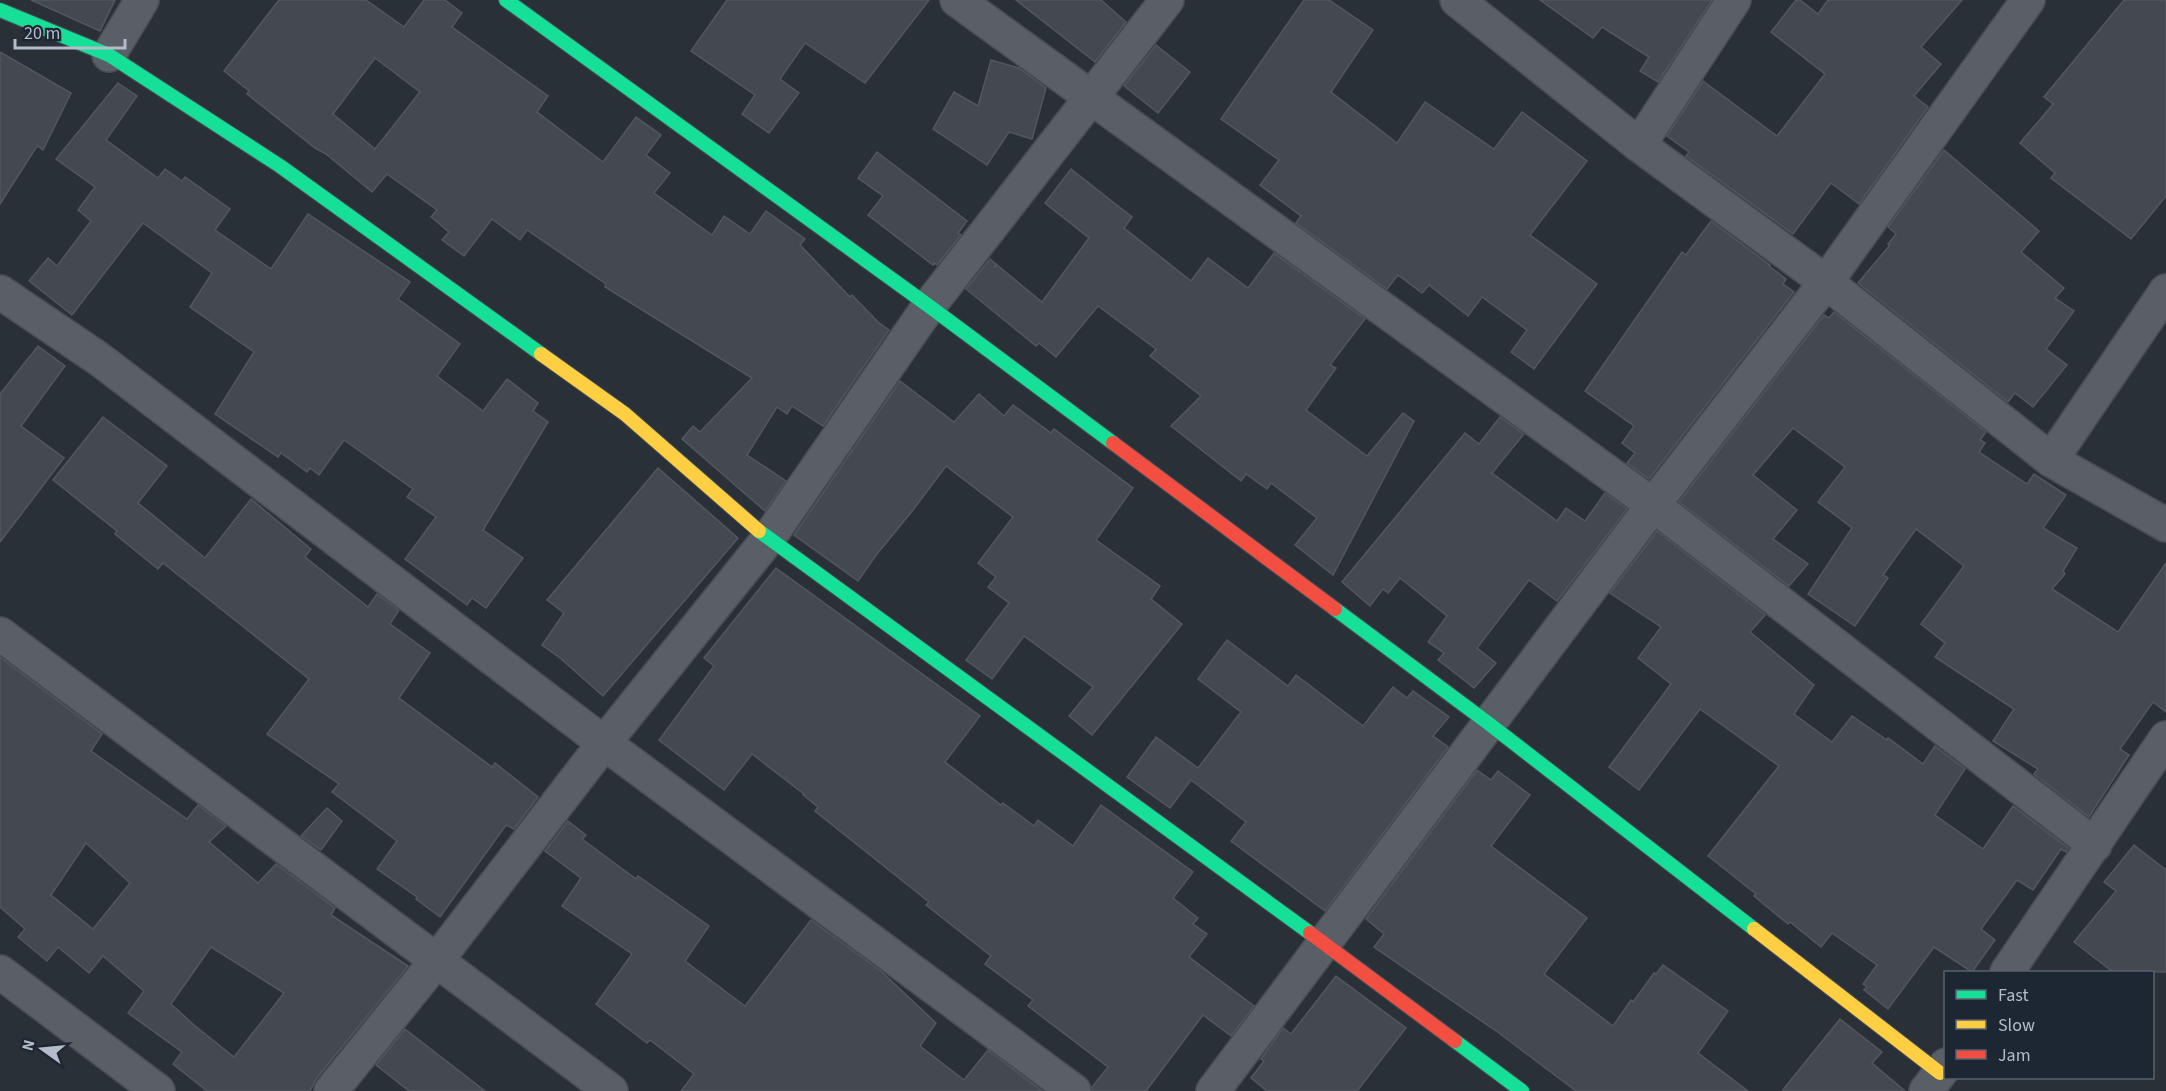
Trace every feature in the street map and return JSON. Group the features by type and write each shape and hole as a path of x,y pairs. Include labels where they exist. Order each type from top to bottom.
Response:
{"street":[{"path":"109,55 142,0"},
{"path":"506,0 929,306 1488,723 1937,1076"},
{"path":"957,0 1653,505 2095,845"},
{"path":"331,1091 437,960 604,743 768,539 929,306 1167,0"},
{"path":"1457,0 1640,145 1826,282 2051,460 2166,525"},
{"path":"1640,145 1734,0"},
{"path":"1213,1091 1653,505 1826,282 2028,0"},
{"path":"0,9 109,55 280,166 626,414 768,539 1323,943 1522,1091"},
{"path":"2051,460 2166,291"},
{"path":"0,292 99,359 604,743 1074,1091"},
{"path":"0,634 611,1091"},
{"path":"2008,971 2166,738"},
{"path":"0,972 158,1091"}],"building":[{"path":"31,0 115,0 100,31"},
{"path":"279,0 366,0 404,27 424,0 445,0 462,13 452,27 548,96 537,112 603,162 636,117 661,135 646,155 670,173 654,193 712,235 724,216 750,234 766,211 805,239 800,245 850,297 852,295 889,330 823,426 792,406 787,414 777,407 747,455 786,481 765,511 682,439 693,426 700,432 752,378 605,287 606,284 527,230 520,240 492,219 464,256 442,240 449,232 431,217 437,210 387,174 372,192 247,94 249,91 224,71","holes":["375,58 420,92 375,149 333,114"]},
{"path":"727,0 929,0 865,83 805,43 780,79 799,93 769,133 742,114 755,95 691,51"},
{"path":"1016,0 1101,0 1126,22 1095,62"},
{"path":"1304,0 1329,0 1373,30 1331,92 1397,143 1425,102 1494,149 1522,112 1587,161 1530,235 1597,284 1534,369 1511,352 1527,330 1482,297 1468,316 1429,285 1422,293 1398,275 1387,289 1296,223 1301,216 1260,185 1279,160 1221,119"},
{"path":"1540,0 1712,0 1658,82 1640,71 1649,57 1602,27 1593,38"},
{"path":"1796,0 1800,0 1818,14 1828,0 1962,0 1921,47 1941,64 1914,96 1928,107 1859,204 1831,183 1793,234 1686,156 1689,152 1667,136 1703,81 1777,136 1825,74 1771,32"},
{"path":"2124,0 2166,0 2166,196 2131,239 2051,178 2055,173 2020,143 2053,104 2044,97"},
{"path":"1156,45 1190,72 1158,113 1124,86"},
{"path":"0,52 71,93 43,150 37,146 0,204"},
{"path":"991,60 1019,68 1046,88 1032,139 1009,132 987,165 933,129 954,92 978,106"},
{"path":"118,83 137,96 106,140 158,178 165,169 182,181 185,177 230,209 215,230 271,269 308,214 410,282 398,299 460,344 437,376 483,411 507,379 538,403 533,411 548,422 483,530 523,558 486,608 472,598 467,605 405,559 436,517 407,497 413,489 344,440 319,475 310,468 307,472 281,453 278,457 215,414 254,352 190,307 212,273 143,223 72,315 29,281 48,258 57,266 91,221 78,210 95,187 56,159"},
{"path":"1944,150 2039,231 2021,252 2064,288 2055,298 2074,311 2046,349 2067,365 2033,407 2015,393 2008,402 1858,283 1890,245 1888,244 1896,234 1888,227"},
{"path":"877,152 967,221 958,233 961,235 937,265 934,263 933,265 868,215 883,196 858,178"},
{"path":"1071,169 1132,217 1124,228 1191,281 1208,258 1248,288 1274,253 1365,319 1330,365 1336,368 1306,410 1367,456 1403,413 1414,421 1333,575 1295,545 1317,518 1271,483 1267,489 1246,474 1241,481 1171,426 1201,396 1150,356 1156,349 1098,306 1056,357 1039,343 1036,346 966,289 990,259 996,264 994,268 997,265 1042,302 1089,238 1045,203"},
{"path":"1711,221 1770,265 1786,279 1783,284 1794,292 1649,479 1627,463 1635,453 1622,443 1634,426 1585,391 1682,252 1686,255"},
{"path":"1834,312 1986,432 1980,440 1985,443 1979,452 2027,484 2034,474 2066,495 2043,528 2077,548 2063,571 2065,574 2052,589 2118,632 2166,563 2166,712 2153,702 2120,749 2129,755 2089,817 2034,774 2038,769 1993,741 2014,709 1935,657 1945,643 1921,624 1964,566 1916,529 1883,575 1888,578 1855,626 1808,594 1852,528 1818,502 1845,467 1793,428 1753,475 1797,510 1773,539 1808,564 1789,586 1679,502 1824,315 1829,318"},
{"path":"38,346 65,366 21,426 64,458 0,542 0,394"},
{"path":"900,381 954,422 979,394 1004,416 1013,405 1051,433 1054,429 1133,488 1096,540 1160,586 1151,599 1182,624 1092,735 1069,716 1093,687 1024,636 992,679 966,660 1009,603 988,587 996,577 978,563 1013,517 946,466 858,581 794,535"},
{"path":"103,417 167,466 138,503 205,558 251,499 311,549 305,557 368,607 377,594 399,610 390,624 430,653 399,698 492,767 495,763 538,797 514,829 506,825 440,917 416,899 417,897 377,869 397,841 332,792 339,784 267,734 309,679 163,563 158,569 115,534 117,531 53,480"},
{"path":"1500,417 1524,434 1492,473 1557,521 1566,508 1585,521 1605,493 1627,509 1557,601 1529,580 1477,648 1496,663 1474,688 1438,660 1444,653 1428,642 1447,616 1400,578 1388,593 1383,589 1370,606 1342,582 1465,433 1479,444"},
{"path":"658,468 738,538 603,696 542,645 564,613 547,600"},
{"path":"1657,531 1765,615 1750,632 1814,685 1794,714 1832,742 1852,716 1887,740 1888,738 1923,764 1935,746 1965,769 1935,815 1983,849 2013,806 2068,848 2066,852 2061,849 2033,890 2017,880 1981,929 1995,940 1973,971 1934,947 1888,1009 1864,990 1867,987 1863,984 1877,965 1832,933 1821,947 1790,922 1788,924 1754,896 1756,894 1708,856 1779,766 1700,709 1639,790 1609,767 1671,684 1638,658 1661,627 1610,593"},
{"path":"776,568 980,716 945,762 1001,805 1003,803 1034,826 1038,820 1073,846 1101,805 1193,872 1173,898 1198,918 1193,924 1207,934 1189,957 1254,1006 1231,1036 1203,1015 1146,1091 1092,1091 1092,1087 1108,1067 1028,1006 1033,1000 985,964 991,956 926,905 929,902 815,811 818,807 804,794 752,754 724,790 659,740 714,666 704,658"},
{"path":"1227,640 1288,686 1296,675 1363,726 1393,687 1407,698 1413,691 1449,717 1433,736 1448,747 1325,911 1231,841 1246,822 1191,780 1170,808 1127,777 1156,737 1198,768 1241,712 1198,679"},
{"path":"0,657 102,734 91,751 187,819 198,805 226,826 209,842 258,883 276,864 335,908 331,915 408,966 316,1079 310,1091 207,1091 173,1064 182,1052 128,1013 144,991 103,956 89,973 58,947 47,961 18,937 25,929 0,907","holes":["86,843 130,883 93,929 51,895","211,947 284,993 234,1057 171,1004"]},
{"path":"1477,770 1491,780 1498,771 1530,795 1491,846 1587,918 1544,974 1613,1026 1631,1000 1633,1002 1654,973 1656,974 1663,965 1728,1011 1698,1053 1748,1091 1576,1091 1499,1033 1374,947 1384,934 1366,919"},
{"path":"327,808 342,821 321,850 301,836"},
{"path":"568,821 586,835 582,839 636,879 638,876 709,926 685,961 745,1006 811,920 882,972 936,1023 920,1046 964,1080 988,1050 1042,1091 681,1091 694,1074 650,1040 647,1043 596,1004 632,954 562,906 581,878 545,851"},
{"path":"2134,845 2166,870 2166,972 2112,971 2074,942 2116,891 2104,882"},
{"path":"1336,976 1406,1028 1357,1091 1267,1091 1251,1078 1264,1061 1261,1059 1283,1028 1291,1034"},
{"path":"1840,1019 1882,1052 1872,1063 1905,1091 1782,1091"},
{"path":"405,1029 485,1091 409,1091 376,1065"}],"traffic: fast":[{"path":"506,0 929,306 1113,443"},
{"path":"0,10 109,55 280,166 541,354"},
{"path":"759,531 1310,933"},
{"path":"1335,609 1488,723 1754,929"},
{"path":"1455,1041 1522,1091"}],"traffic: slow":[{"path":"541,354 625,414 759,531"},
{"path":"1754,929 1940,1073"}],"traffic: jam":[{"path":"1113,443 1335,609"},
{"path":"1310,933 1455,1041"}]}
